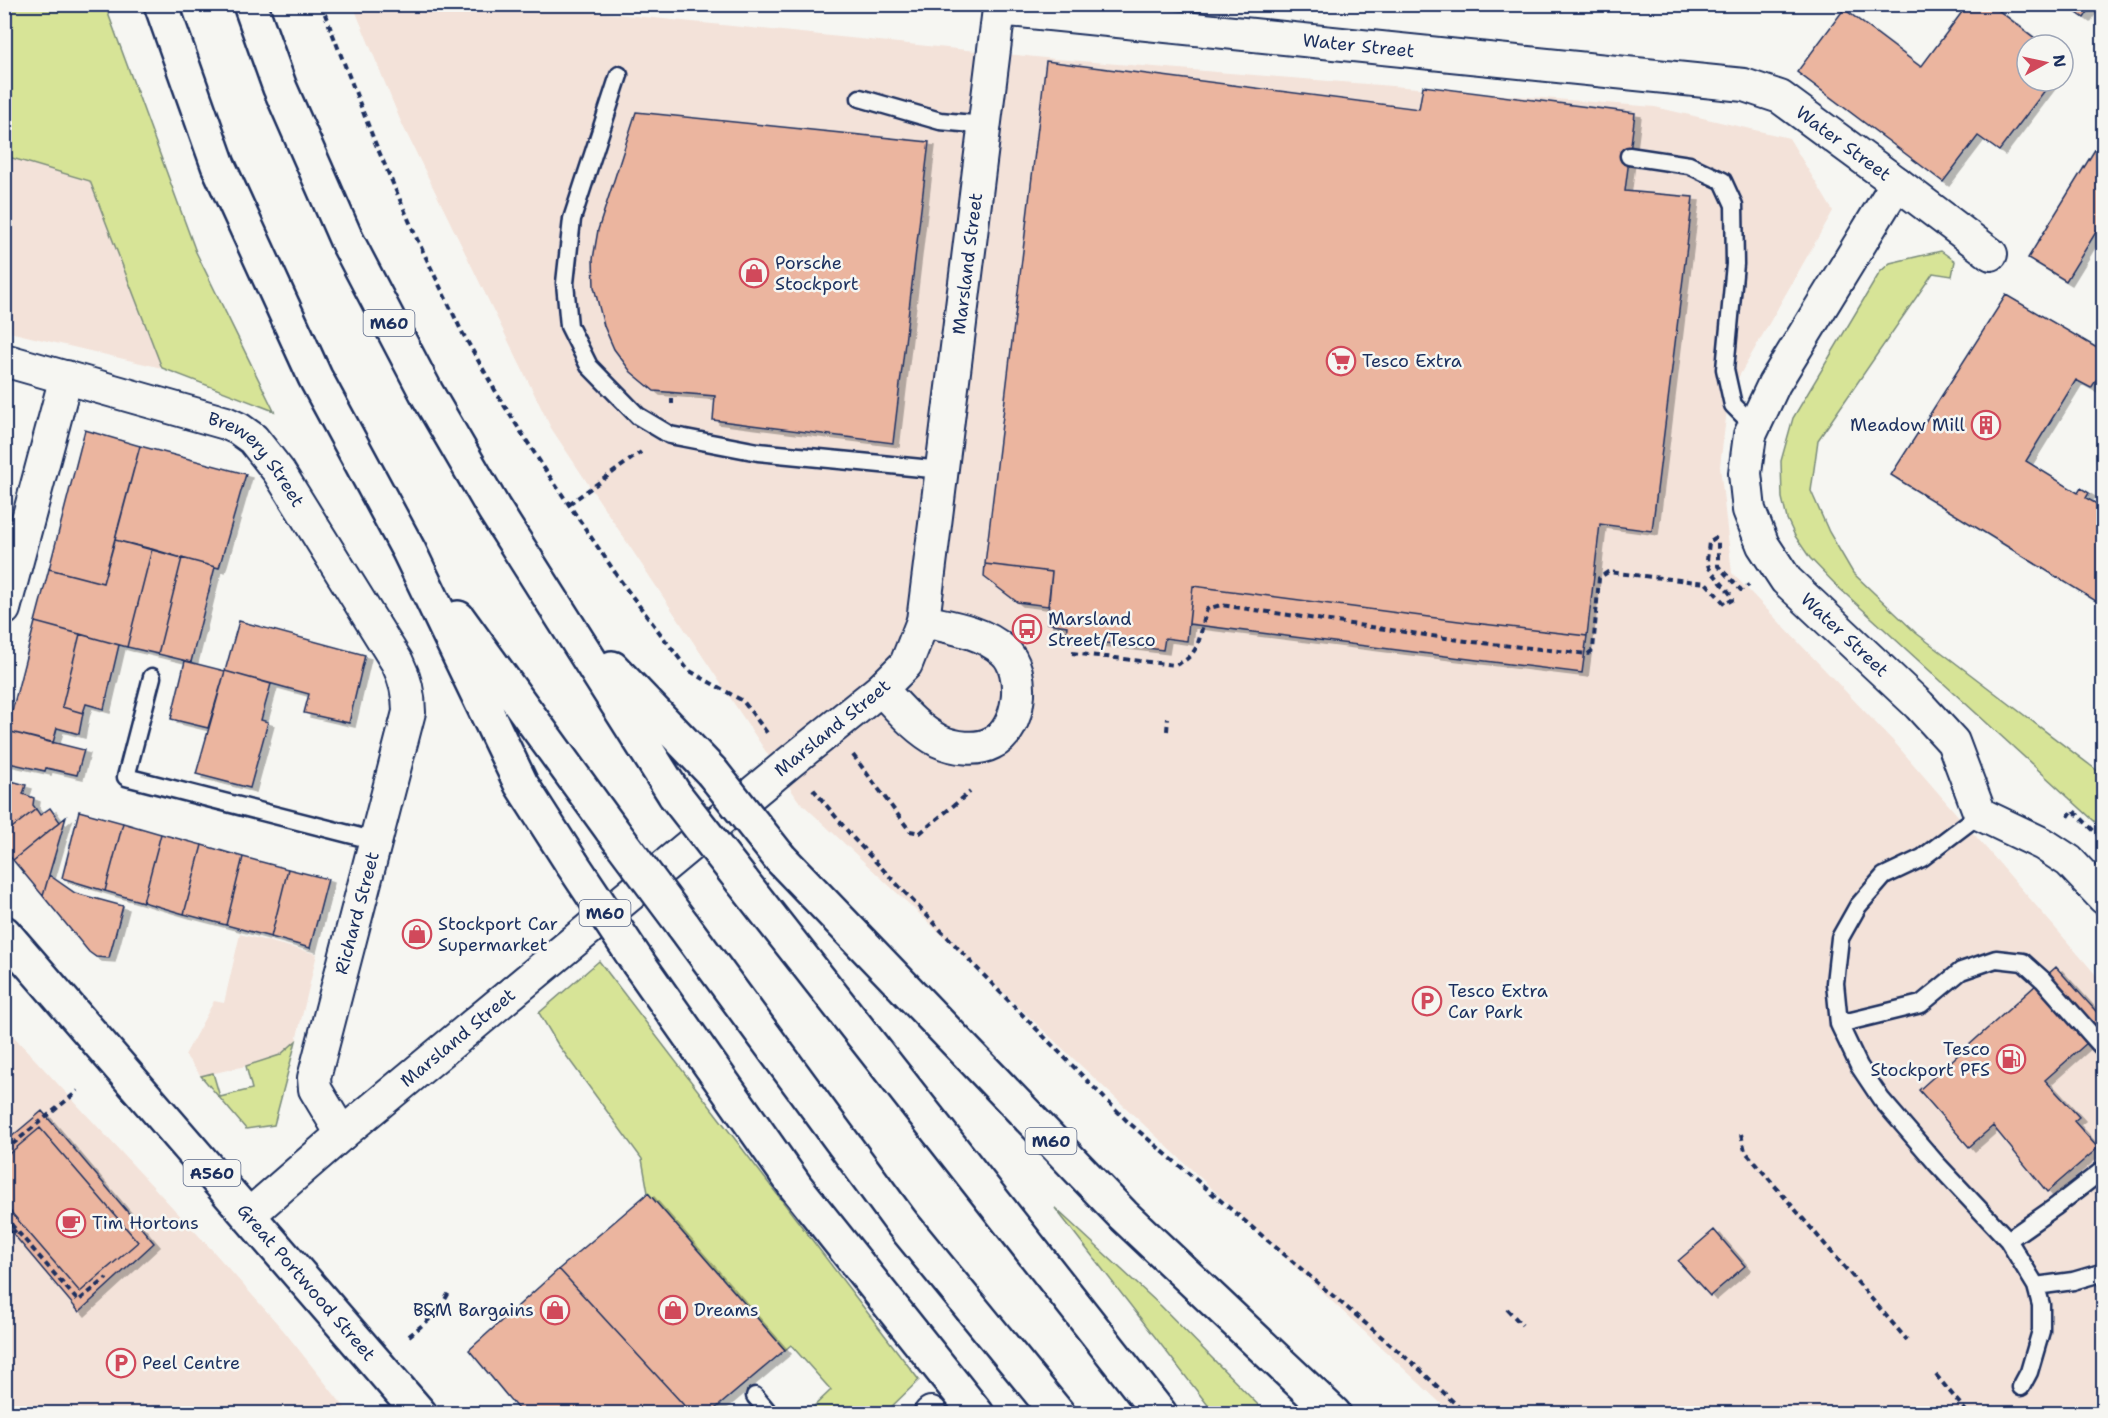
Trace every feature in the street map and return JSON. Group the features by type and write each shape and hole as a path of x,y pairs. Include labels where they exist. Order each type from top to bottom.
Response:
{"main road":[{"name":"M60","path":"161,4 218,165 315,377 409,551 521,784 639,963 796,1187 977,1413"},
{"name":"M60","path":"250,4 280,88 346,242 426,392 494,509 675,795 1160,1413"},
{"name":"M60","path":"409,551 902,1222 1058,1413"},
{"name":"M60","path":"567,622 712,772 780,858 1123,1215 1334,1413"},
{"name":"Great Portwood Street","path":"4,933 420,1413"}],"street":[{"name":"Marsland Street","path":"249,1215 342,1134 790,762 881,690 906,664 923,621 999,9"},
{"name":"Water Street","path":"999,9 1744,85 1780,97 1897,183 1774,384 1754,426 1750,435 1745,473 1749,510 1763,545 1786,580 1919,705 1953,742 1980,814"},
{"path":"1897,183 1991,254"},
{"name":"Brewery Street","path":"4,360 226,423 253,439 279,472 397,662 406,687"},
{"path":"4,609 66,377"},
{"path":"881,690 910,721 940,742 957,747 978,748 994,743 1008,729 1017,705 1018,685 1015,665 1005,651 967,631 923,621"},
{"name":"Richard Street","path":"342,1134 315,1089 314,1078 409,712 406,687"},
{"path":"1980,814 2043,844 2069,861 2103,898"}],"lane":[{"path":"619,75 572,219 565,283 569,326 589,366 639,417 670,435 758,452 942,470"},
{"path":"860,98 940,121 984,124"},
{"path":"1629,156 1689,165 1723,182 1734,205 1735,264 1725,369 1734,407 1754,426"},
{"path":"152,677 126,777 376,841"},
{"path":"1980,814 1922,858 1884,876 1858,906 1840,938 1835,983 1839,1024 1858,1066 1881,1099 1936,1163 2008,1240 2036,1286 2041,1305 2041,1331 2029,1372 2020,1387"},
{"path":"1839,1024 1922,1004 1961,971 1996,959 2023,962 2043,980 2103,1049"},
{"path":"2008,1240 2103,1169"},
{"path":"2036,1286 2073,1281 2103,1272"},
{"path":"755,1396 770,1413"}],"path":[{"path":"321,4 378,150 417,239 462,332 500,399 625,587 688,670 743,701 854,839 1128,1122 1417,1367 1466,1413"},
{"path":"570,504 649,446"},
{"path":"1072,653 1175,665 1186,661 1196,651 1207,609 1221,605 1473,642 1588,654 1593,650 1599,578 1608,572 1706,583 1725,604 1732,600 1732,596 1709,568 1707,561 1709,542 1711,538 1714,538 1718,541 1719,547 1718,566 1741,590 1754,582"},
{"path":"1167,731 1168,718"},
{"path":"849,749 910,831 920,833 969,792"},
{"path":"4,1151 78,1091"},
{"path":"1742,1134 1745,1151 1907,1340"},
{"path":"4,1216 78,1301 107,1278"},
{"path":"4,1240 16,1230"},
{"path":"409,1336 437,1313 450,1291"},
{"path":"1506,1309 1522,1325"},
{"path":"1936,1375 1966,1411"}],"shaded area":[{"path":"353,5 527,5 1055,59 1655,107 1789,138 1833,211 1729,394 1720,466 1732,573 1895,743 2103,983 2104,1402 2094,1413 1451,1413 798,800 551,428 401,122"},
{"path":"5,156 90,181 162,368 5,331"},
{"path":"240,934 317,954 296,1041 280,1055 246,1066 201,1076 185,1055 214,1001 224,1003"},
{"path":"4,1026 213,1251 284,1331 349,1413 5,1413"}],"green space":[{"path":"4,5 105,5 196,252 274,411 162,368 90,181 5,156"},
{"path":"1941,251 1955,261 1952,276 1933,273 1818,440 1811,491 1829,532 1853,573 1916,633 2103,775 2103,829 1838,587 1810,558 1787,519 1782,498 1781,461 1793,418 1880,272 1890,263"},
{"path":"599,961 919,1380 884,1414 812,1413 809,1411 831,1390 791,1345 785,1350 648,1193 642,1159 557,1043 539,1013"},
{"path":"296,1041 274,1125 246,1129 201,1076 213,1073 220,1097 252,1089 246,1066 280,1055"},
{"path":"1055,1208 1161,1306 1266,1413 1214,1413"}],"building":[{"path":"1968,4 1990,4 2028,33 2015,33 2015,93 2043,93 1999,151 1978,136 1943,182 1797,72 1844,9 1921,67"},
{"path":"2064,4 2093,4 2084,18"},
{"name":"Tesco Extra","path":"1046,61 1419,109 1423,86 1635,113 1625,191 1693,197 1652,531 1600,524 1587,636 1193,586 1187,641 1165,638 1163,650 1066,638 1067,626 1047,623 1052,572 985,564"},
{"name":"Porsche Stockport","path":"636,112 929,142 893,443 713,420 715,396 654,391 631,372 614,349 604,326 594,287 593,259 598,230"},
{"path":"2104,135 2104,219 2066,281 2028,258"},
{"name":"Meadow Mill","path":"2006,295 2104,352 2104,369 2091,388 2076,380 2026,461 2078,493 2081,488 2089,493 2086,498 2104,508 2104,606 1891,475"},
{"path":"85,430 140,446 103,583 49,569"},
{"path":"140,446 246,474 219,568 115,540"},
{"path":"115,540 152,549 127,647 35,622 49,569 103,583"},
{"path":"152,549 182,558 158,654 127,647"},
{"path":"182,558 215,567 191,662 158,654"},
{"path":"985,564 1052,572 1048,606 1017,602 984,577"},
{"path":"1193,586 1587,636 1582,673 1189,624"},
{"path":"239,621 365,655 349,723 304,713 309,694 225,671"},
{"path":"35,622 80,634 62,707 83,713 79,734 57,728 53,743 7,731"},
{"path":"80,634 119,645 104,709 86,704 83,713 62,707"},
{"path":"185,661 225,671 208,728 171,719"},
{"path":"225,671 271,684 261,720 268,722 250,788 196,774"},
{"path":"7,731 84,750 77,775 4,762 4,742"},
{"path":"4,779 26,785 23,794 34,798 33,805 36,809 4,834"},
{"path":"50,808 60,822 13,860 4,850 4,834 36,809 40,815"},
{"path":"79,811 123,823 105,891 62,878"},
{"path":"66,817 49,875 43,896 13,860"},
{"path":"123,823 161,834 143,902 105,891"},
{"path":"161,834 202,845 184,914 143,902"},
{"path":"202,845 243,857 226,925 184,914"},
{"path":"243,857 288,869 271,937 226,925"},
{"path":"288,869 328,879 310,948 271,937"},
{"path":"49,875 75,893 123,906 109,958 96,957 89,952 43,896"},
{"name":"Tesco Stockport PFS","path":"2056,967 2104,1020 2104,1028 2045,1080 2079,1117 2074,1121 2098,1148 2047,1192 1993,1126 1969,1147 1919,1090"},
{"path":"42,1111 154,1243 79,1312 4,1223 4,1204 80,1292 138,1242 40,1128 4,1158 4,1143"},
{"name":"Tim Hortons","path":"40,1128 138,1242 80,1292 4,1204 4,1158"},
{"name":"Dreams","path":"648,1193 785,1350 709,1414 692,1414 559,1269"},
{"path":"1714,1230 1745,1266 1710,1296 1678,1261"},
{"name":"B&M Bargains","path":"559,1269 692,1414 522,1414 469,1350"}],"place":[{"name":"Porsche Stockport","path":"754,273"},
{"name":"Tesco Extra","path":"1341,361"},
{"name":"Meadow Mill","path":"1986,425"},
{"name":"Marsland Street/Tesco","path":"1027,629"},
{"name":"Stockport Car Supermarket","path":"417,934"},
{"name":"Tesco Extra Car Park","path":"1427,1001"},
{"name":"Tesco Stockport PFS","path":"2011,1059"},
{"name":"Tim Hortons","path":"71,1223"},
{"name":"B&M Bargains","path":"555,1310"},
{"name":"Dreams","path":"673,1310"},
{"name":"Peel Centre","path":"121,1363"}]}
